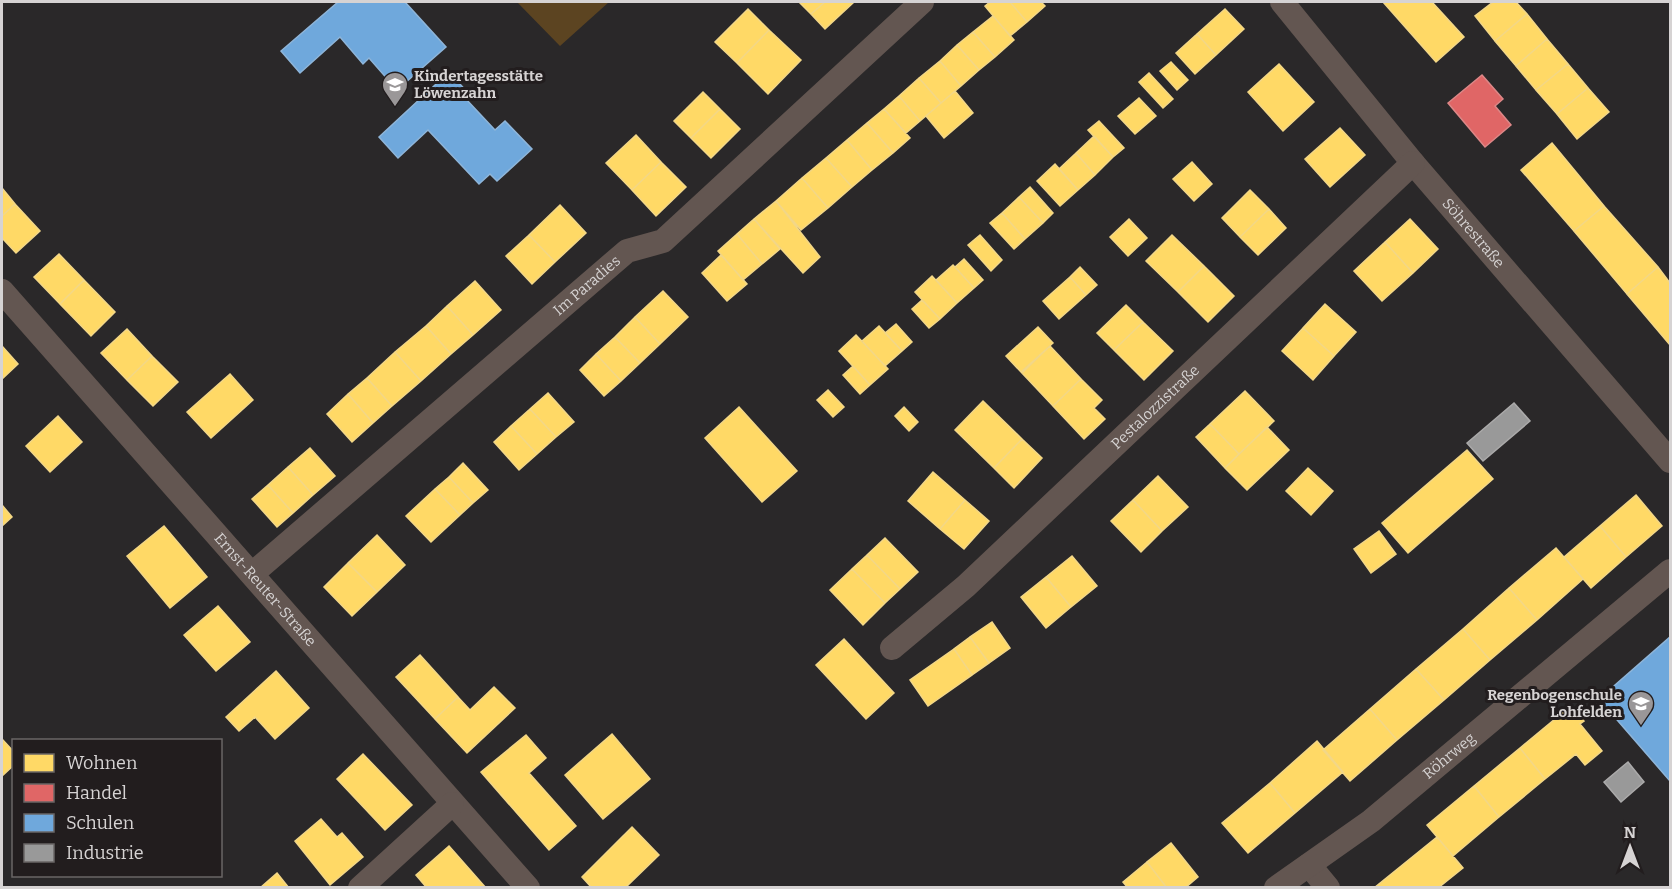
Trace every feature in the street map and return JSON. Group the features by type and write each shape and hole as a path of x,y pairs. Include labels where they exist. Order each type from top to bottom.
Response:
{"street":[{"name":"Im Paradies","path":"252,574 627,252 663,241 922,2"},
{"name":"Söhrestraße","path":"1282,2 1413,163 1671,461"},
{"name":"Pestalozzistraße","path":"892,648 966,586 1413,163"},
{"name":"Ernst-Reuter-Straße","path":"2,291 528,888"},
{"name":"Röhrweg","path":"1276,888 1371,821 1671,571"},
{"path":"360,888 452,804"},
{"path":"1309,865 1328,888"}],"shaded area":[{"path":"517,2 609,2 560,46"}],"building: Wohnen":[{"path":"799,2 825,2 811,14"},
{"path":"825,2 854,2 825,29 811,14"},
{"path":"990,2 1010,2 1027,22 1010,36 985,6"},
{"path":"1010,2 1041,2 1045,6 1027,22"},
{"path":"1383,2 1432,2 1464,37 1436,62"},
{"path":"1493,2 1516,2 1527,14 1495,41 1475,16"},
{"path":"748,9 769,30 737,63 715,42"},
{"path":"1225,9 1244,29 1216,55 1197,34"},
{"path":"1527,14 1547,39 1516,66 1495,41"},
{"path":"993,16 1014,40 995,57 973,32"},
{"path":"769,30 801,60 768,94 737,63"},
{"path":"973,32 995,57 979,70 957,45"},
{"path":"1197,34 1216,55 1195,74 1176,53"},
{"path":"1547,39 1568,64 1536,90 1516,66"},
{"path":"957,45 979,70 961,86 940,61"},
{"path":"940,61 961,86 941,103 919,78"},
{"path":"1171,62 1188,80 1177,90 1160,71"},
{"path":"1279,64 1314,102 1283,131 1248,92"},
{"path":"1568,64 1588,88 1557,114 1536,90"},
{"path":"1149,73 1173,99 1163,108 1139,82"},
{"path":"919,78 941,103 920,121 899,96"},
{"path":"1588,88 1609,112 1577,139 1557,114"},
{"path":"955,91 973,113 944,138 926,116"},
{"path":"703,92 720,109 691,138 674,121"},
{"path":"899,96 920,121 906,133 884,109"},
{"path":"1139,98 1156,116 1135,134 1118,116"},
{"path":"720,109 740,129 711,158 691,138"},
{"path":"884,109 910,138 893,153 867,123"},
{"path":"1099,121 1124,148 1113,157 1088,130"},
{"path":"867,123 893,153 872,170 847,140"},
{"path":"1340,128 1365,155 1330,187 1305,159"},
{"path":"636,135 661,162 632,190 606,163"},
{"path":"1094,136 1113,157 1095,175 1076,153"},
{"path":"847,140 872,170 852,187 826,158"},
{"path":"1552,143 1604,206 1574,231 1521,170"},
{"path":"1076,153 1095,175 1078,190 1059,169"},
{"path":"826,158 852,187 828,208 802,178"},
{"path":"661,162 686,187 656,216 632,190"},
{"path":"1192,162 1212,184 1194,201 1173,179"},
{"path":"1055,164 1078,190 1060,206 1037,181"},
{"path":"802,178 828,208 801,230 776,201"},
{"path":"1030,187 1053,213 1043,223 1019,197"},
{"path":"2,188 15,204 2,216"},
{"path":"1250,190 1269,209 1240,237 1222,218"},
{"path":"1019,197 1043,223 1025,239 1002,213"},
{"path":"776,201 820,257 803,273 754,219"},
{"path":"15,204 40,231 16,253 2,238 2,216"},
{"path":"560,205 586,233 555,262 529,235"},
{"path":"1604,206 1658,267 1627,294 1574,231"},
{"path":"1269,209 1286,228 1258,255 1240,237"},
{"path":"1002,213 1025,239 1014,249 990,223"},
{"path":"754,219 780,249 762,264 737,234"},
{"path":"1129,219 1147,238 1128,256 1110,237"},
{"path":"1410,219 1438,249 1413,273 1385,242"},
{"path":"737,234 762,264 743,280 718,251"},
{"path":"529,235 555,262 532,284 506,256"},
{"path":"980,235 1002,260 991,271 968,245"},
{"path":"1172,235 1204,266 1178,292 1146,261"},
{"path":"1385,242 1413,273 1382,301 1354,271"},
{"path":"59,254 84,280 60,304 34,277"},
{"path":"721,255 747,284 727,301 702,273"},
{"path":"964,259 983,280 974,288 955,267"},
{"path":"953,265 974,288 957,303 936,280"},
{"path":"1204,266 1234,296 1208,322 1178,292"},
{"path":"1080,267 1097,285 1086,295 1070,277"},
{"path":"1658,267 1670,283 1670,345 1627,294"},
{"path":"932,276 957,303 940,319 915,292"},
{"path":"1070,277 1086,295 1059,319 1043,301"},
{"path":"84,280 115,312 91,336 60,304"},
{"path":"475,281 501,310 473,335 447,306"},
{"path":"663,291 688,317 660,344 635,317"},
{"path":"922,300 940,319 929,328 912,309"},
{"path":"1325,304 1356,332 1334,356 1303,328"},
{"path":"1126,305 1143,322 1114,350 1097,333"},
{"path":"447,306 473,335 451,354 426,326"},
{"path":"635,317 660,344 640,363 615,337"},
{"path":"1143,322 1173,351 1144,380 1114,350"},
{"path":"896,324 912,342 902,351 885,333"},
{"path":"426,326 451,354 421,381 395,352"},
{"path":"879,326 902,351 885,366 862,341"},
{"path":"1038,327 1053,343 1021,372 1006,356"},
{"path":"1303,328 1334,356 1313,380 1282,351"},
{"path":"127,329 152,356 127,380 101,353"},
{"path":"856,335 888,369 870,385 839,351"},
{"path":"615,337 640,363 621,381 596,354"},
{"path":"2,346 18,364 2,379"},
{"path":"1050,346 1081,379 1053,406 1022,373"},
{"path":"395,352 421,381 392,406 367,378"},
{"path":"596,354 621,381 604,396 580,370"},
{"path":"152,356 178,382 153,406 127,380"},
{"path":"853,366 870,385 860,394 843,375"},
{"path":"230,374 253,400 211,438 187,412"},
{"path":"367,378 392,406 373,423 348,394"},
{"path":"1081,379 1102,400 1094,408 1105,419 1084,439 1053,406"},
{"path":"828,390 844,407 833,417 817,400"},
{"path":"1245,391 1274,421 1239,454 1210,424"},
{"path":"548,393 574,422 556,437 530,409"},
{"path":"348,394 373,423 352,442 327,414"},
{"path":"983,401 1022,439 994,468 955,430"},
{"path":"739,407 797,471 762,502 705,438"},
{"path":"904,407 918,422 909,431 895,416"},
{"path":"530,409 556,437 537,454 511,426"},
{"path":"58,416 82,442 50,472 26,446"},
{"path":"1210,424 1239,454 1225,468 1196,437"},
{"path":"511,426 537,454 519,470 494,442"},
{"path":"1267,427 1289,450 1247,490 1225,468"},
{"path":"1022,439 1042,458 1014,488 994,468"},
{"path":"310,448 335,476 313,495 288,467"},
{"path":"1467,450 1493,479 1408,553 1382,523"},
{"path":"463,463 488,490 473,503 449,477"},
{"path":"288,467 313,495 293,513 268,485"},
{"path":"1308,468 1333,491 1311,515 1286,491"},
{"path":"933,472 965,500 940,529 908,501"},
{"path":"1158,476 1188,507 1162,531 1133,500"},
{"path":"449,477 473,503 460,515 435,489"},
{"path":"268,485 293,513 277,527 252,499"},
{"path":"435,489 460,515 431,542 406,516"},
{"path":"1636,495 1662,526 1626,557 1600,526"},
{"path":"965,500 989,521 964,549 940,529"},
{"path":"1133,500 1162,531 1141,552 1111,521"},
{"path":"2,505 12,517 2,526"},
{"path":"164,526 207,577 170,608 127,556"},
{"path":"1600,526 1626,557 1591,588 1564,557"},
{"path":"1379,531 1396,554 1371,573 1354,549"},
{"path":"377,535 405,565 377,592 348,563"},
{"path":"885,538 918,572 900,589 867,555"},
{"path":"1556,548 1583,579 1537,620 1509,588"},
{"path":"867,555 900,589 885,603 852,569"},
{"path":"1072,556 1097,586 1071,607 1046,577"},
{"path":"348,563 377,592 352,616 324,587"},
{"path":"852,569 885,603 863,625 830,590"},
{"path":"1046,577 1071,607 1046,628 1021,597"},
{"path":"1509,588 1537,620 1490,660 1463,629"},
{"path":"218,606 250,642 216,671 184,635"},
{"path":"992,622 1010,648 989,663 970,637"},
{"path":"1463,629 1490,660 1444,700 1416,669"},
{"path":"970,637 989,663 972,675 954,649"},
{"path":"844,639 894,693 866,719 816,665"},
{"path":"954,649 972,675 928,706 910,680"},
{"path":"420,655 458,697 435,719 396,677"},
{"path":"1416,669 1444,700 1397,740 1370,709"},
{"path":"276,671 309,708 275,739 255,717 239,731 226,717"},
{"path":"494,687 515,708 467,753 435,719 458,697 470,710"},
{"path":"1370,709 1397,740 1350,781 1323,750"},
{"path":"1567,709 1571,714 1576,711 1584,721 1580,724 1602,751 1585,765 1576,754 1545,779 1520,748"},
{"path":"612,734 650,779 603,819 565,775"},
{"path":"526,735 546,758 529,773 576,826 549,850 481,772"},
{"path":"2,739 12,750 12,767 2,776"},
{"path":"1317,741 1343,772 1295,813 1270,783"},
{"path":"1520,748 1545,779 1499,817 1474,786"},
{"path":"363,754 412,805 385,830 337,779"},
{"path":"1270,783 1295,813 1248,853 1222,823"},
{"path":"1474,786 1499,817 1453,856 1427,825"},
{"path":"321,819 337,837 342,833 363,857 330,885 295,841"},
{"path":"632,827 659,855 625,888 592,888 582,877"},
{"path":"1437,837 1463,868 1438,888 1374,888"},
{"path":"1171,843 1198,877 1185,888 1167,888 1147,862"},
{"path":"449,846 486,888 427,888 416,875"},
{"path":"1147,862 1167,888 1128,888 1123,882"},
{"path":"277,873 289,888 260,888"}],"building: Handel":[{"path":"1482,75 1503,99 1495,106 1511,125 1485,147 1448,103"}],"building: Schulen":[{"path":"338,2 405,2 446,47 397,90 369,58 363,64 340,37 300,73 281,51"},
{"path":"449,72 469,94 465,98 495,130 505,121 532,149 497,181 490,174 479,184 428,130 398,158 379,137"},
{"path":"1670,637 1670,781 1599,699"}],"building: Industrie":[{"path":"1514,403 1530,421 1483,461 1467,443"},
{"path":"1628,762 1644,782 1621,802 1604,782"}],"place":[{"name":"Kindertagesstätte Löwenzahn","path":"395,108"},
{"name":"Regenbogenschule Lohfelden","path":"1641,727"}]}
